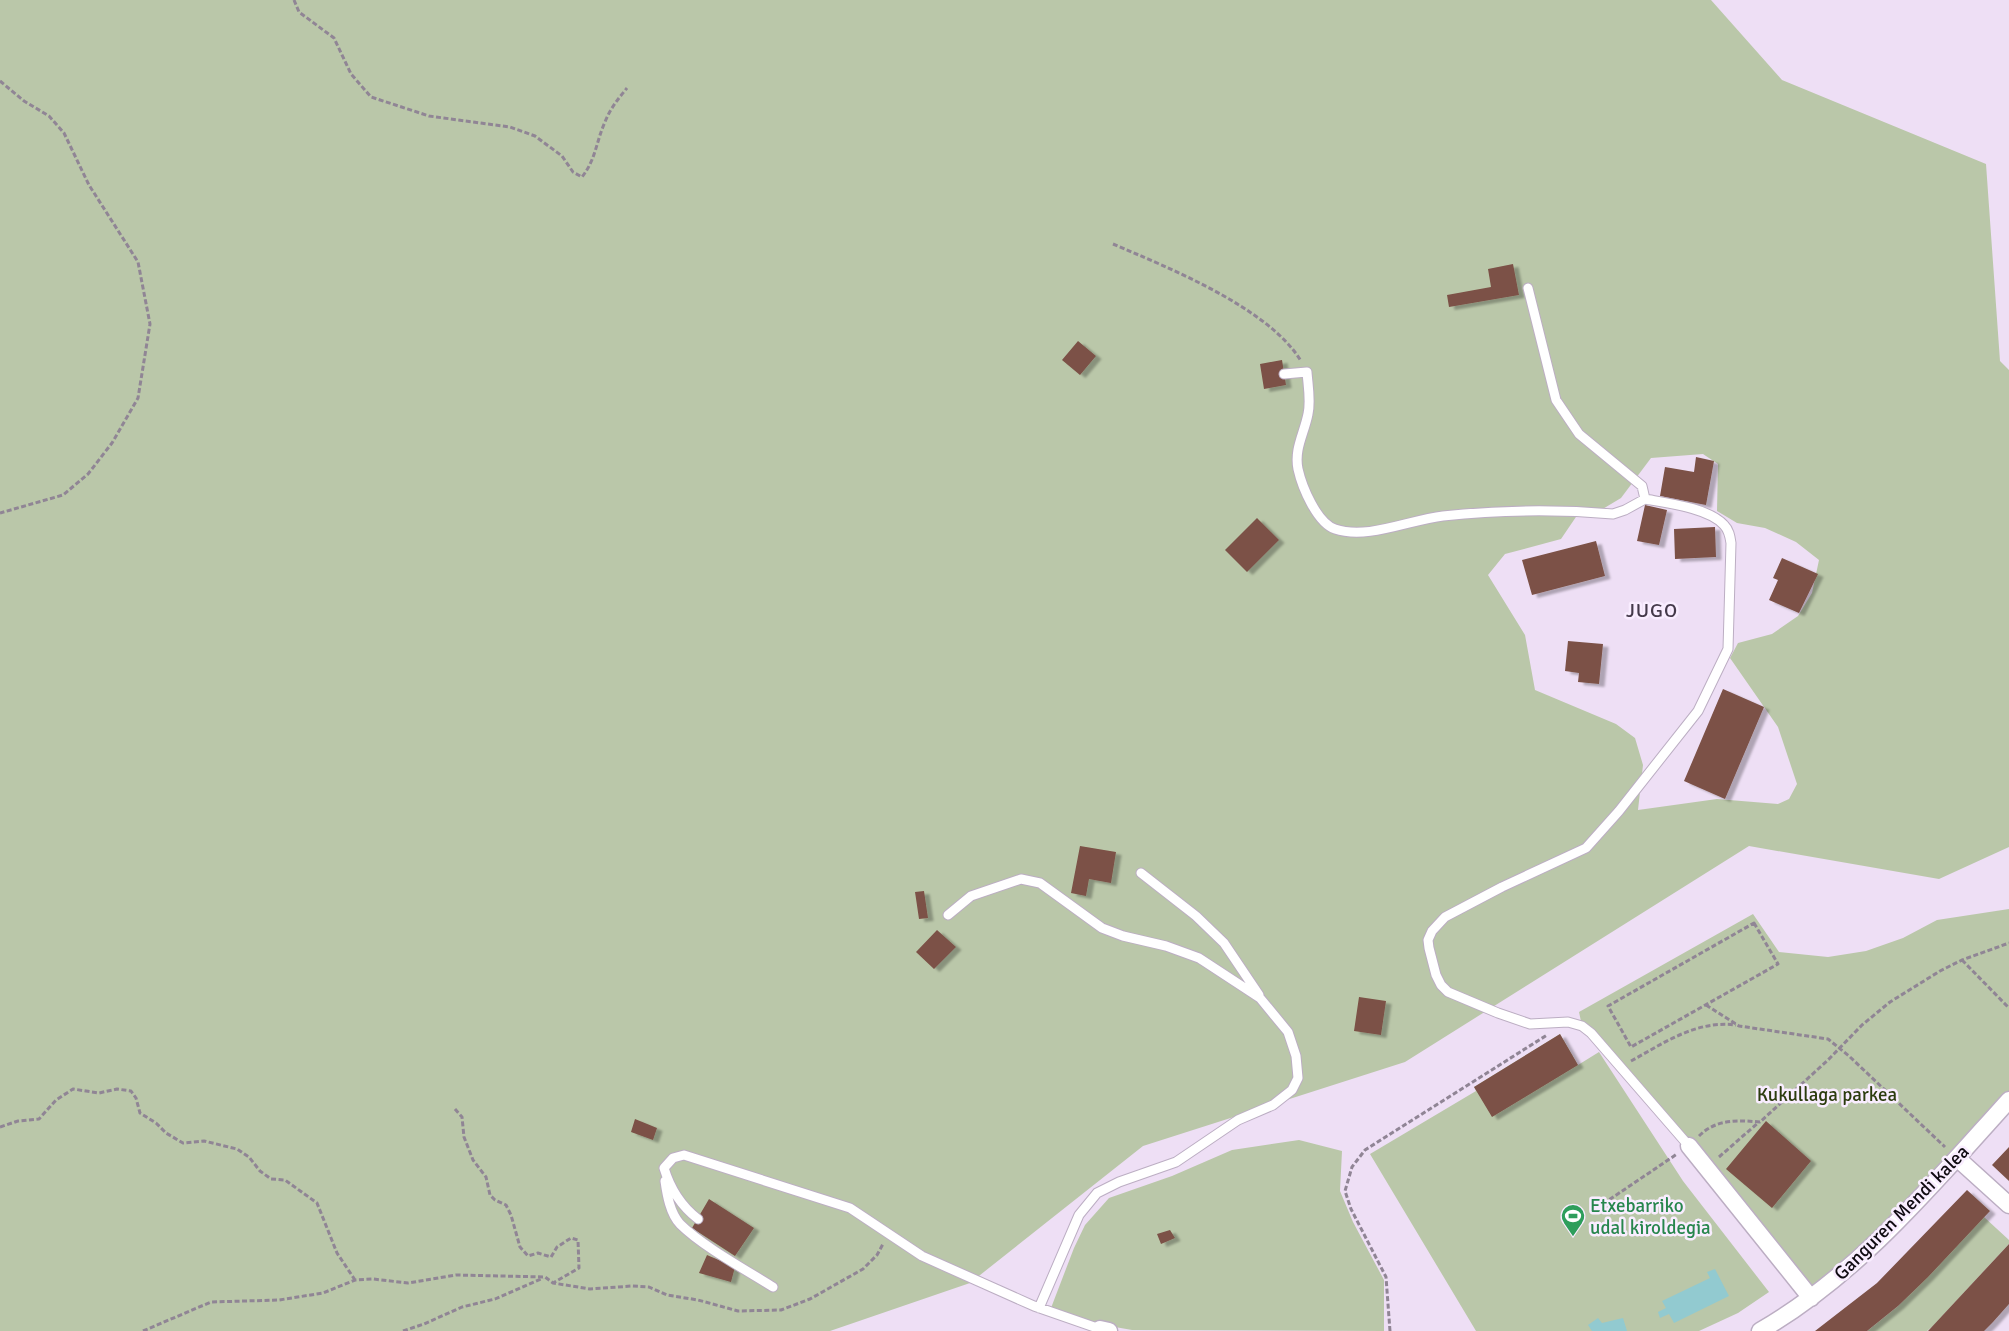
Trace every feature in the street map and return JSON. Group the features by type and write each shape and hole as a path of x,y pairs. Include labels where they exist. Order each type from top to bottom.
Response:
{"street":[{"name":"Ganguren Mendi kalea","path":"1760,1331 1811,1298 1878,1241 2009,1100"},
{"path":"1689,1146 1811,1298"},
{"path":"1957,1158 2009,1205"}],"lane":[{"path":"1528,288 1556,400 1579,434 1642,486 1645,499"},
{"path":"1284,374 1307,372 1308,413 1297,451 1299,471 1305,490 1318,515 1326,525 1334,529 1353,533 1441,517 1515,511 1613,514 1645,499 1700,511 1724,524 1729,532 1731,543 1728,649 1698,711 1619,811 1586,848 1502,887 1445,917 1432,931 1428,940 1428,948 1436,975 1441,985 1448,992 1530,1024 1568,1022 1582,1026 1591,1033 1689,1146"},
{"path":"1039,1308 1079,1215 1098,1193 1119,1182 1176,1162 1238,1120 1273,1104 1292,1090 1298,1078 1296,1056 1288,1032 1260,998 1224,943 1196,916 1141,874"},
{"path":"948,915 972,896 1021,879 1040,883 1102,928 1123,936 1166,946 1199,958 1260,998"},
{"path":"773,1287 700,1240 679,1223 667,1197 664,1168 673,1158 684,1155 850,1208 922,1256 1039,1308 1104,1330"},
{"path":"664,1168 668,1182 679,1200 698,1219"}],"path":[{"path":"294,0 299,12 334,38 351,74 371,97 429,116 510,127 535,136 562,156 573,172 582,177 591,165 608,115 615,102 627,88"},
{"path":"0,81 24,101 49,116 64,133 89,185 138,262 150,324 138,398 112,443 88,474 63,496 0,513"},
{"path":"1113,244 1176,272 1230,300 1274,330 1293,349 1307,372"},
{"path":"1754,923 1778,964 1706,1005 1631,1047 1608,1006 1754,923"},
{"path":"1708,1168 1890,1002 1940,970 2009,942"},
{"path":"1962,960 2009,1008"},
{"path":"1706,1005 1739,1026"},
{"path":"1390,1331 1386,1277 1351,1209 1345,1191 1352,1167 1365,1150 1568,1022"},
{"path":"1620,1067 1696,1027 1710,1024 1739,1026 1828,1039 1943,1144"},
{"path":"0,1127 18,1121 39,1119 56,1100 73,1089 99,1093 117,1089 132,1091 140,1113 156,1123 166,1133 183,1143 204,1141 237,1149 249,1157 260,1171 271,1179 285,1180 317,1203 337,1253 355,1280"},
{"path":"455,1109 462,1117 464,1137 473,1160 486,1177 490,1195 495,1200 506,1205 520,1247 528,1256 538,1253 551,1257 557,1247 571,1238 578,1240 579,1268 553,1283"},
{"path":"1597,1208 1689,1146 1704,1131 1724,1122 1740,1120 1760,1122"},
{"path":"143,1331 211,1302 279,1300 323,1293 355,1280 373,1279 408,1284 456,1275 545,1277 553,1283 590,1289 632,1286 650,1287 667,1295 698,1300 738,1311 781,1310 810,1299 863,1269 877,1255"},
{"path":"402,1331 462,1308 495,1299 545,1277"}],"green space":[{"path":"0,0 1711,0 1782,80 1986,164 2000,361 2009,370 2009,847 1939,879 1749,846 1405,1062 1143,1146 970,1283 830,1331 0,1331","holes":["1703,454 1718,464 1717,511 1737,523 1765,528 1796,542 1819,560 1812,593 1798,616 1772,634 1738,643 1730,658 1778,727 1797,784 1789,799 1778,804 1717,799 1638,810 1643,765 1635,738 1616,724 1535,690 1525,635 1488,575 1505,554 1561,539 1580,511 1601,510 1621,498 1651,458"]},
{"name":"Kukullaga parkea","path":"2009,909 2009,1100 1811,1298 1582,1026 1579,1012 1753,914 1779,952 1828,957 1866,951 1903,938 1937,920"},
{"name":"Etxebarriko udal kiroldegia","path":"1560,1034 1578,1065 1599,1052 1683,1181 1769,1292 1738,1313 1699,1331 1476,1331 1370,1154 1476,1091 1474,1087"},
{"path":"1299,1140 1342,1151 1340,1191 1353,1222 1384,1280 1384,1331 1132,1330 1098,1324 1051,1308 1085,1225 1109,1198 1172,1176 1232,1150"},
{"path":"1984,1217 2009,1240 2009,1244 1933,1326 1927,1331 1867,1331 1898,1306"}],"shaded area":[{"path":"1715,1269 1729,1296 1674,1323 1669,1314 1660,1318 1658,1312 1666,1308 1662,1301 1710,1278 1707,1272"},
{"path":"1598,1318 1602,1323 1623,1318 1627,1331 1592,1331 1588,1325"}],"building":[{"path":"1513,264 1519,295 1449,307 1447,295 1491,287 1488,269"},
{"path":"1078,341 1096,356 1080,375 1062,360"},
{"path":"1282,360 1286,385 1264,389 1260,364"},
{"path":"1696,457 1714,461 1706,505 1660,496 1665,467 1694,472"},
{"path":"1645,505 1667,510 1659,545 1637,541"},
{"path":"1257,518 1279,540 1247,572 1225,550"},
{"path":"1715,527 1716,557 1675,559 1674,529"},
{"path":"1596,541 1605,576 1532,595 1522,560"},
{"path":"1782,558 1818,574 1799,613 1769,600 1778,580 1773,578"},
{"path":"1568,641 1603,644 1599,684 1578,682 1579,673 1565,671"},
{"path":"1723,689 1764,707 1725,799 1684,781"},
{"path":"1080,846 1116,852 1111,883 1089,879 1086,896 1071,893"},
{"path":"924,891 928,918 919,919 915,892"},
{"path":"937,930 956,947 934,969 916,952"},
{"path":"1359,997 1386,1001 1381,1035 1354,1031"},
{"path":"1560,1034 1578,1065 1492,1117 1474,1087"},
{"path":"635,1119 657,1128 653,1140 631,1132"},
{"path":"1766,1121 1811,1161 1772,1208 1726,1169"},
{"path":"2009,1147 2009,1181 1992,1165"},
{"path":"1967,1190 1990,1211 1898,1306 1867,1331 1815,1331 1877,1283"},
{"path":"709,1199 754,1228 735,1256 692,1228"},
{"path":"1170,1230 1175,1238 1161,1244 1157,1234"},
{"path":"2009,1244 2009,1304 1993,1322 1984,1331 1928,1331"},
{"path":"707,1255 735,1267 731,1282 699,1273"}],"place":[{"name":"Etxebarriko udal kiroldegia","path":"1573,1237"}],"district":[{"name":"JUGO","path":"1652,610"}]}
